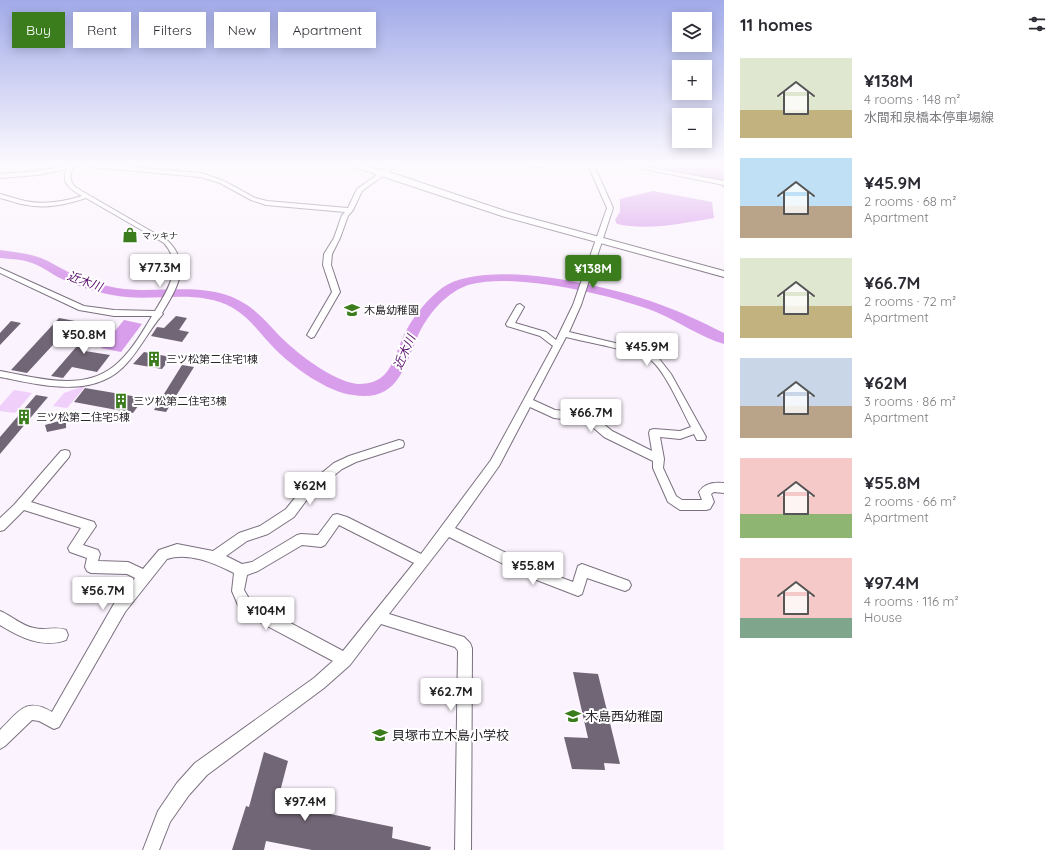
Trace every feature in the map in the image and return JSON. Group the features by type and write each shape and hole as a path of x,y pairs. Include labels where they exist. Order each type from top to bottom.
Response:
{"main road":[{"path":"476,205 724,274"}],"street":[{"path":"0,374 62,384 75,384 94,380 117,369 132,353 161,310 178,267 174,250 166,242 102,205"},
{"path":"286,205 350,210"},
{"path":"311,335 336,292 327,266 328,254 352,205"},
{"path":"151,850 164,817 183,789 200,769 319,683 345,660 447,530 495,463 558,346 577,305 610,208 609,205"},
{"path":"0,270 82,308 114,313 161,310"},
{"path":"520,308 510,324 543,334 558,346"},
{"path":"564,334 632,350 654,358 668,376 699,433 680,435 654,433 659,459 658,468 672,499 680,505 706,505 708,502 705,492 710,488 724,488"},
{"path":"528,402 554,414 580,416 590,419 608,434 659,459"},
{"path":"215,557 243,537 264,530 290,512 307,491 338,466 352,459 399,444"},
{"path":"0,526 22,504 65,454"},
{"path":"22,504 90,526 74,548 94,554 91,567 128,568 144,576"},
{"path":"0,741 30,712 41,714 54,722 120,607 163,554 177,550 215,557 241,570 254,567 301,539 321,541 337,519 422,561"},
{"path":"447,530 538,575 578,590 582,570 625,585"},
{"path":"241,570 238,591 246,607 345,660"},
{"path":"379,617 459,642 465,648 463,850"},
{"path":"0,618 28,635 43,637 61,635"}],"shaded area":[{"path":"620,205 712,205 714,218 678,224 641,227 617,224 615,220 620,212"},
{"path":"124,320 142,324 121,352 101,348"},
{"path":"84,386 84,388 67,408 53,406 64,393"},
{"path":"14,390 32,393 15,413 0,411 0,406"}],"building":[{"path":"176,316 187,318 179,330 189,332 182,342 151,336 157,327 164,328"},
{"path":"59,318 75,321 27,373 11,370"},
{"path":"11,321 21,323 0,345 0,333"},
{"path":"97,323 107,325 85,351 110,355 97,372 72,367 63,378 51,376"},
{"name":"三ツ松第二住宅1棟","path":"144,352 171,357 162,369 133,364"},
{"path":"182,365 194,367 166,412 154,410"},
{"name":"三ツ松第二住宅3棟","path":"85,388 144,398 133,413 74,402"},
{"name":"三ツ松第二住宅5棟","path":"36,395 48,397 0,454 0,437"},
{"path":"66,419 66,428 47,432 45,425"},
{"path":"573,672 598,674 620,764 604,763 605,770 572,769 564,737 588,738"},
{"path":"264,752 288,761 277,803 393,827 392,838 431,847 430,850 312,850 266,841 264,850 232,850 246,806 249,807"}],"waterway":[{"name":"近木川","path":"0,254 33,259 66,276 118,292 148,294 194,293 223,299 237,305 249,313 279,344 313,371 335,384 352,389 373,389 390,380 399,365 414,330 428,309 446,292 453,287 469,281 491,278 545,281 600,291 623,297 662,310 724,339"}],"place":[{"name":"マッキナ","path":"130,235"},
{"name":"木島幼稚園","path":"352,310"},
{"name":"三ツ松第二住宅1棟","path":"154,359"},
{"name":"三ツ松第二住宅3棟","path":"121,401"},
{"name":"三ツ松第二住宅5棟","path":"24,417"},
{"name":"木島西幼稚園","path":"573,716"},
{"name":"貝塚市立木島小学校","path":"380,735"}]}
